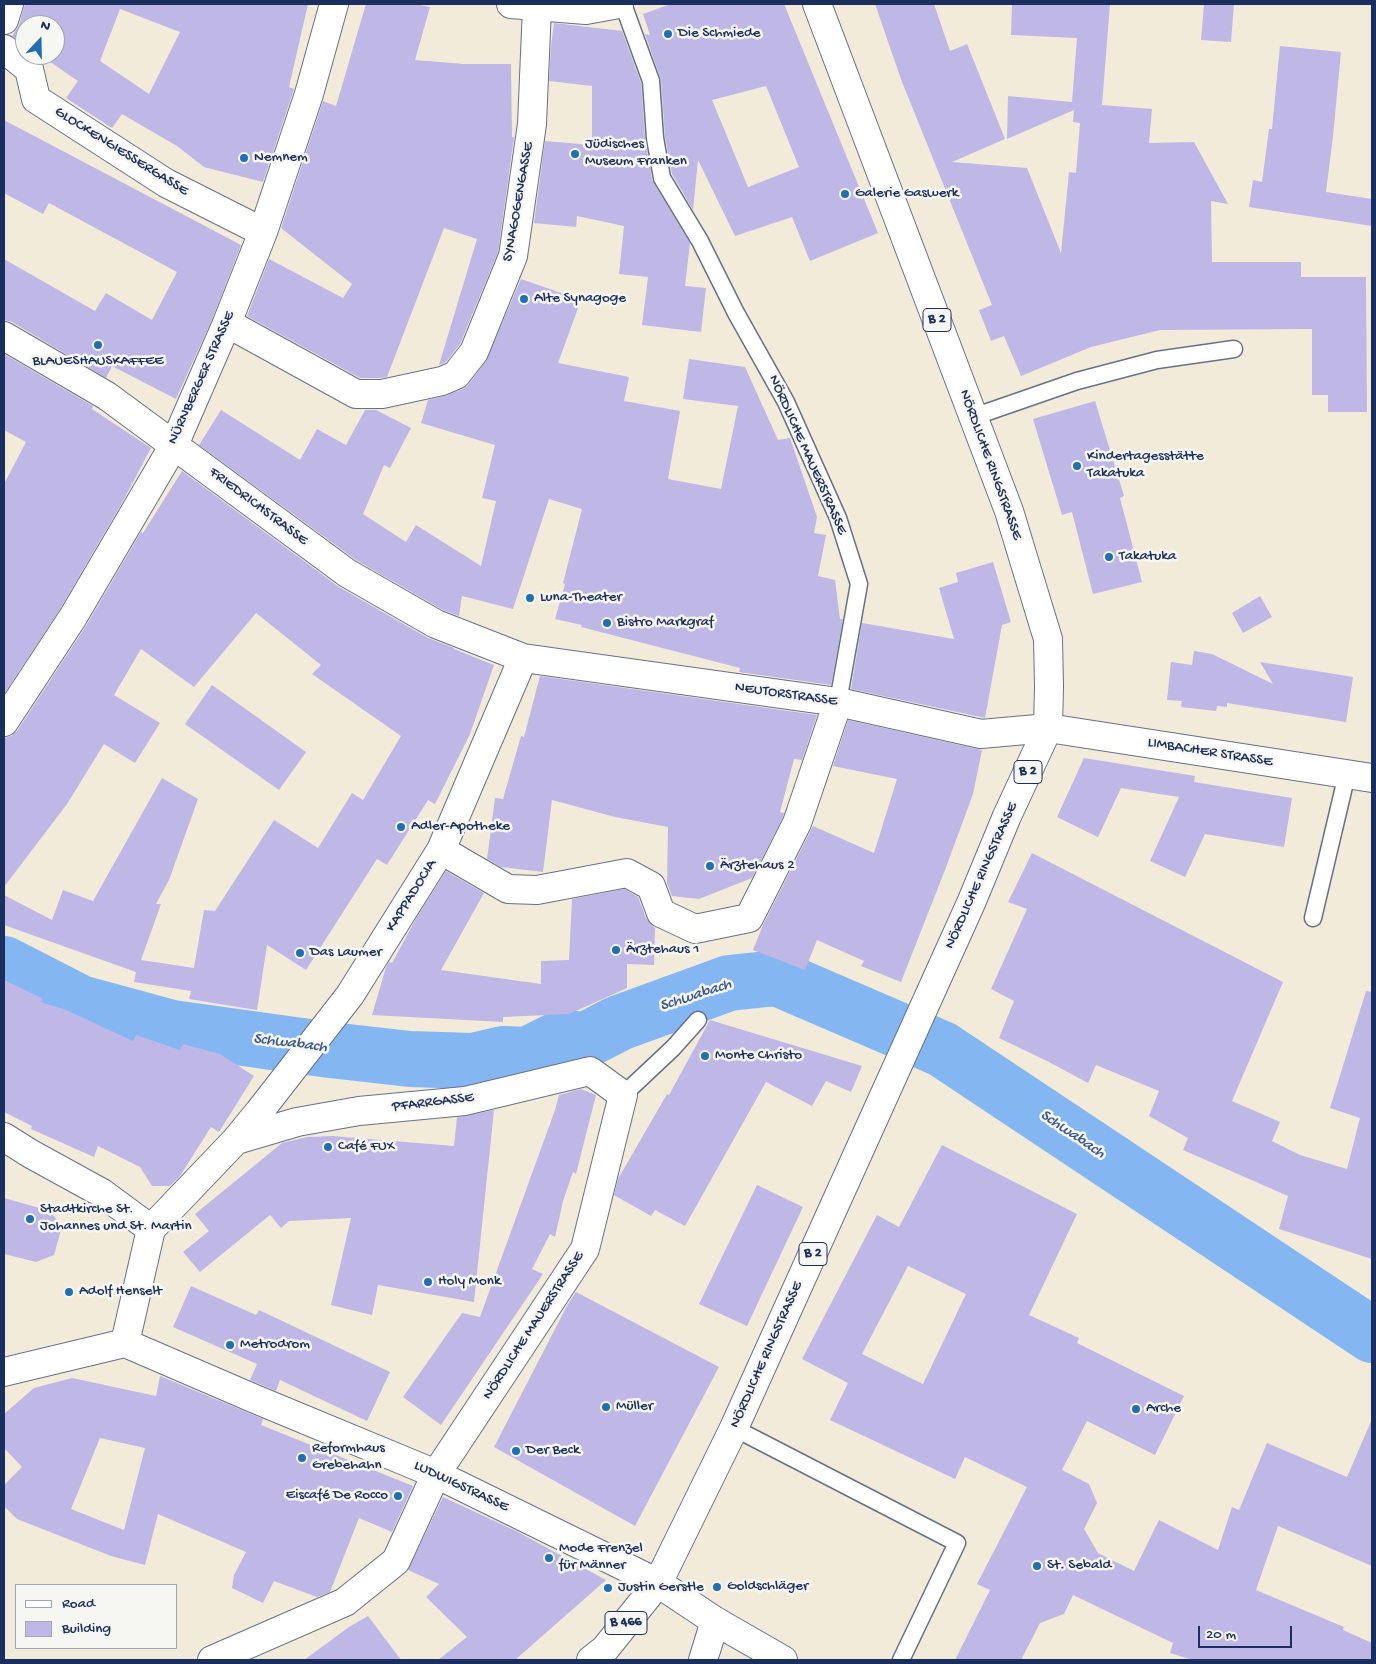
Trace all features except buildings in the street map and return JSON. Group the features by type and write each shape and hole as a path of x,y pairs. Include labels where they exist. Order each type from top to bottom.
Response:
{"street":[{"path":"4,20 9,4"},
{"name":"NÜRNBERGER STRASSE","path":"4,722 73,617 174,445 227,323 263,232 309,94 334,4"},
{"path":"524,5 586,10 619,4"},
{"name":"NÖRDLICHE RINGSTRASSE","path":"658,1583 734,1428 1048,728 1048,639 1008,511 817,4"},
{"name":"SYNAGOGENGASSE","path":"227,323 356,394 382,394 442,381 456,374 474,352 513,256 532,124 524,5"},
{"name":"GLOCKENGIESSERGASSE","path":"4,49 29,69 36,99 166,183 263,232"},
{"name":"FRIEDRICHSTRASSE","path":"4,336 106,396 347,573 436,624 523,658"},
{"name":"NEUTORSTRASSE","path":"523,658 838,702 981,734 1048,728"},
{"name":"KAPPADOCIA","path":"259,1112 350,995 441,850 523,658"},
{"name":"NÖRDLICHE MAUERSTRASSE","path":"441,850 508,889 537,890 627,872 651,886 661,913 695,928 749,918 797,823 838,702"},
{"name":"LIMBACHER STRASSE","path":"1048,728 1359,776"},
{"name":"PFARRGASSE","path":"236,1140 297,1122 359,1111 465,1101 590,1071 623,1095"},
{"name":"NÖRDLICHE MAUERSTRASSE","path":"212,1660 344,1602 396,1561 436,1474 585,1250 623,1095"},
{"name":"PFARRGASSE","path":"151,1228 236,1140 259,1112"},
{"path":"4,1137 30,1154 102,1193 151,1228 125,1343 4,1372"},
{"path":"4,1145 30,1154"},
{"name":"LUDWIGSTRASSE","path":"125,1343 436,1474 658,1583 715,1621 783,1660"},
{"name":"B 466","path":"591,1660 606,1649 658,1583"},
{"path":"703,1660 715,1621"}],"lane":[{"name":"NÖRDLICHE MAUERSTRASSE","path":"623,4 651,81 655,138 662,178 700,241 736,313 786,402 838,518 859,584 838,702"},
{"path":"973,418 1076,381 1157,360 1234,349"},
{"path":"1313,918 1359,776"},
{"path":"623,1095 673,1048 698,1020"},
{"path":"734,1428 958,1543 901,1660"}],"waterway":[{"name":"Schwabach","path":"4,964 80,1003 172,1028 410,1059 473,1061 503,1054 527,1055 561,1038 586,1040 619,1023 729,983 777,978 942,1049 1372,1335"}],"place":[{"name":"Die Schmiede","path":"668,34"},
{"name":"Jüdisches Museum Franken","path":"575,154"},
{"name":"Nemnem","path":"244,158"},
{"name":"Galerie Gaswerk","path":"845,194"},
{"name":"Alte Synagoge","path":"524,299"},
{"name":"BLAUESHAUSKAFFEE","path":"98,345"},
{"name":"Kindertagesstätte Takatuka","path":"1077,466"},
{"name":"Takatuka","path":"1109,557"},
{"name":"Luna-Theater","path":"530,598"},
{"name":"Bistro Markgraf","path":"607,623"},
{"name":"Adler-Apotheke","path":"401,827"},
{"name":"Ärztehaus 2","path":"710,866"},
{"name":"Ärztehaus 1","path":"616,950"},
{"name":"Das Laumer","path":"300,953"},
{"name":"Monte Christo","path":"705,1056"},
{"name":"Café FUX","path":"328,1147"},
{"name":"Stadtkirche St. Johannes und St. Martin","path":"30,1219"},
{"name":"Holy Monk","path":"428,1282"},
{"name":"Adolf Henselt","path":"69,1292"},
{"name":"Metrodrom","path":"230,1345"},
{"name":"Müller","path":"606,1407"},
{"name":"Arche","path":"1136,1409"},
{"name":"Der Beck","path":"516,1451"},
{"name":"Reformhaus Grebehahn","path":"302,1458"},
{"name":"Eiscafé De Rocco","path":"398,1496"},
{"name":"Mode Frenzel für Männer","path":"549,1558"},
{"name":"St. Sebald","path":"1037,1566"},
{"name":"Goldschläger","path":"717,1587"},
{"name":"Justin Gerstle","path":"608,1588"}]}
